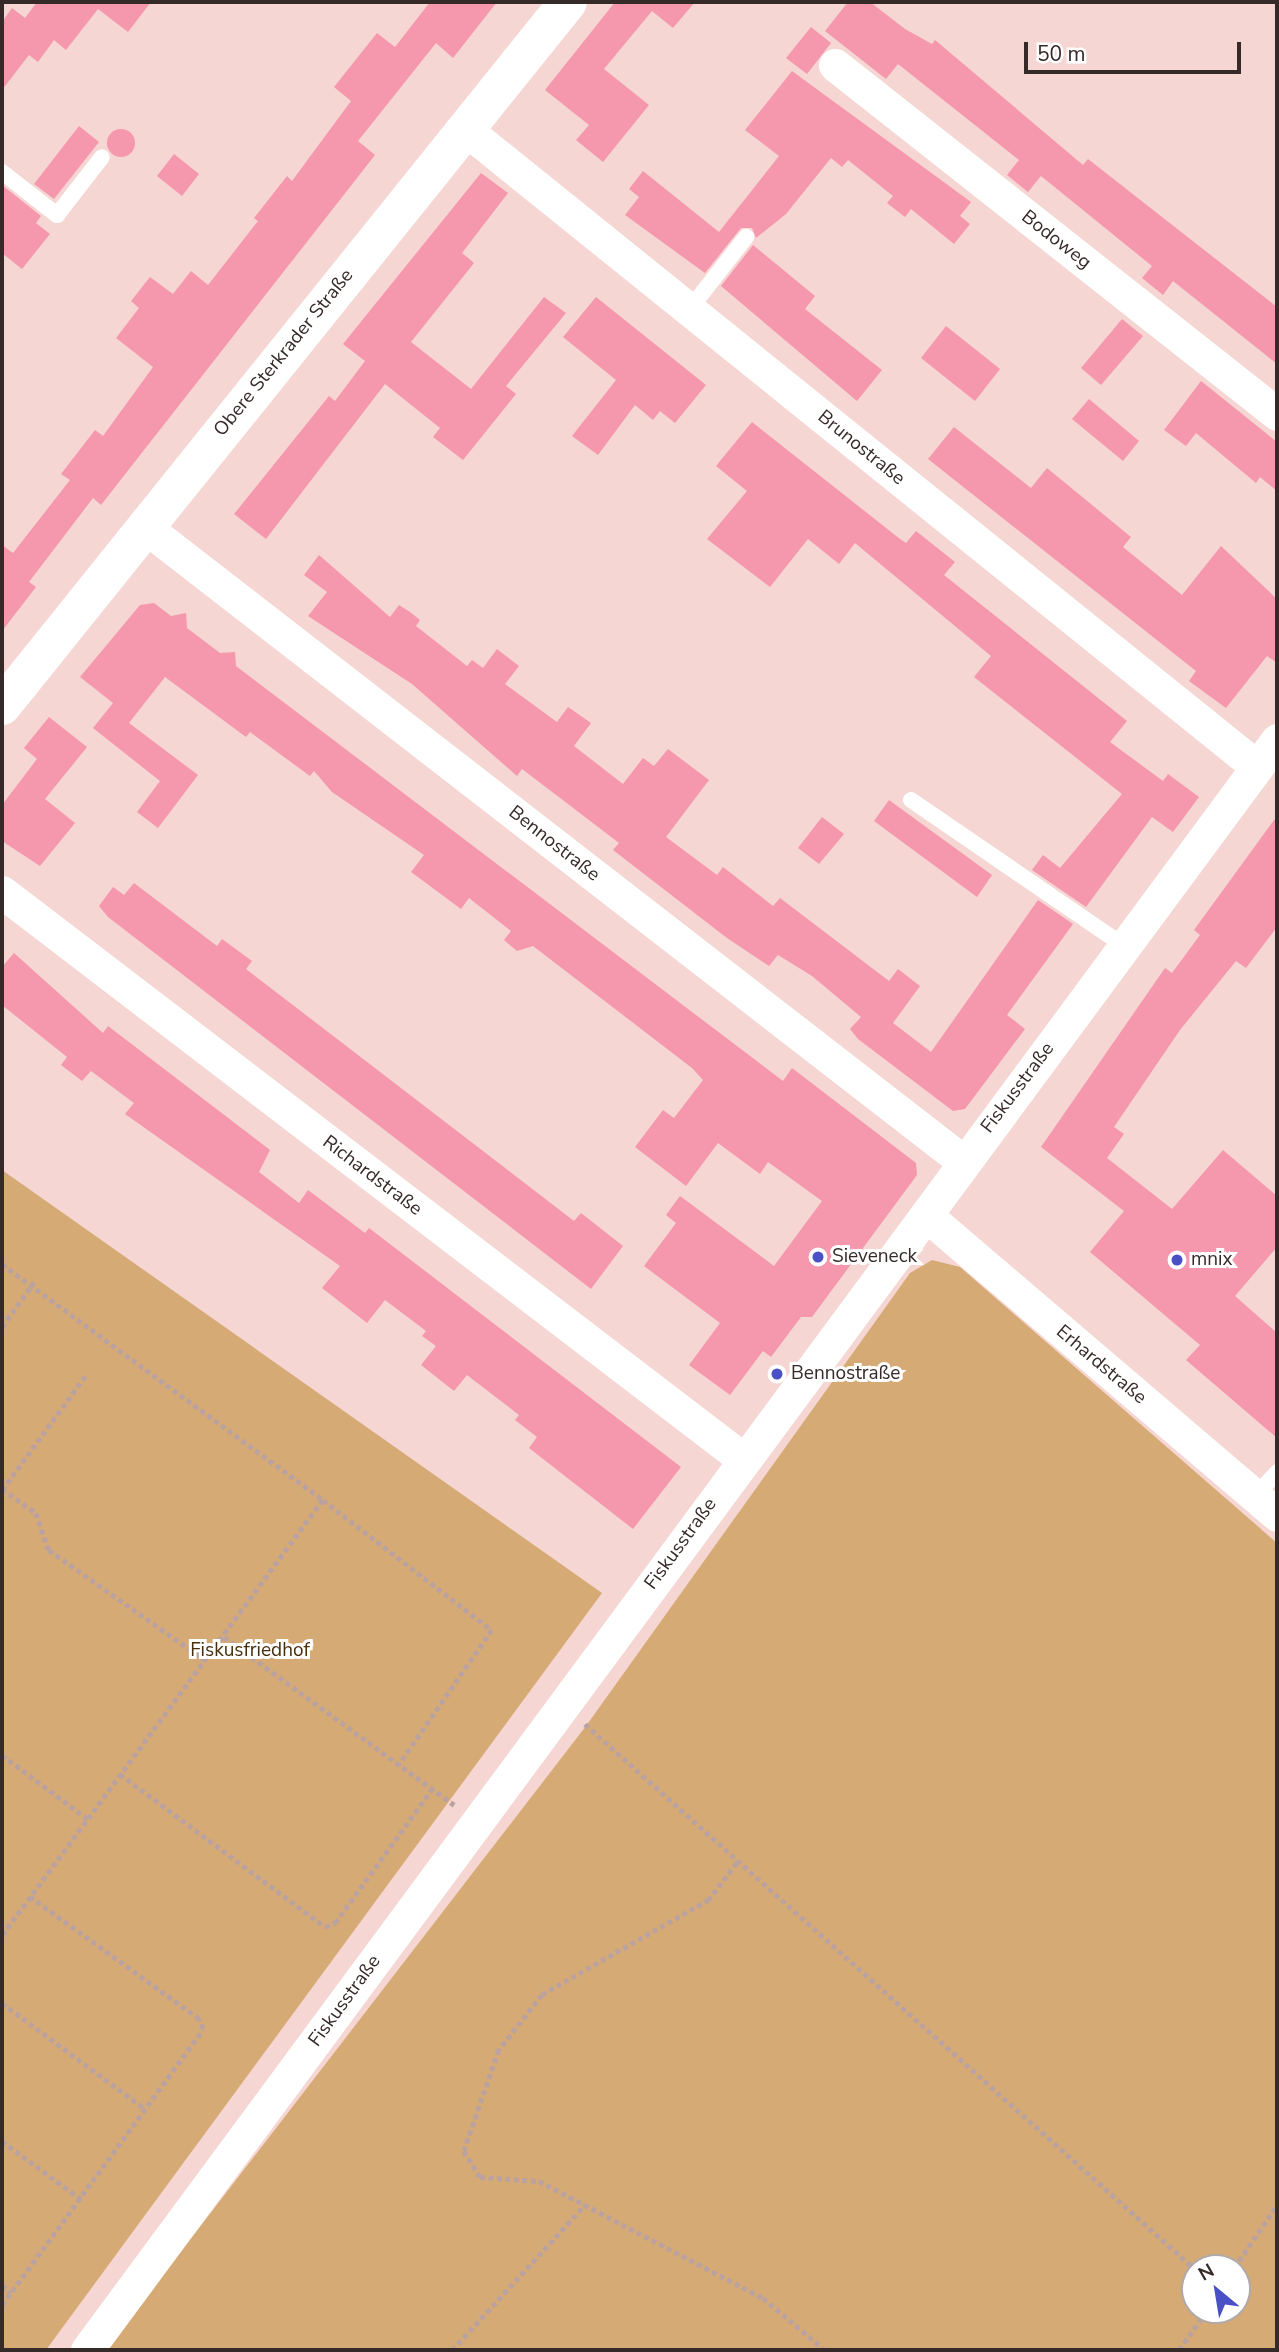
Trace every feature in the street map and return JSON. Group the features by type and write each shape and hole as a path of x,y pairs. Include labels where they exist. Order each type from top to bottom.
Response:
{"street":[{"name":"Obere Sterkrader Straße","path":"2,706 568,2"},
{"name":"Bodoweg","path":"835,65 1277,414"},
{"name":"Brunostraße","path":"466,129 1257,767"},
{"name":"Bennostraße","path":"145,527 964,1162"},
{"name":"Fiskusstraße","path":"87,2350 1277,740"},
{"name":"Richardstraße","path":"2,892 743,1459"},
{"name":"Erhardstraße","path":"926,1215 1266,1505"}],"lane":[{"path":"2,172 57,215 102,158"},
{"path":"690,310 746,237"},
{"path":"911,800 1124,946"},
{"path":"1266,1505 1277,1472"}],"path":[{"path":"2,1264 34,1283 492,1630 399,1765"},
{"path":"2,1327 34,1283"},
{"path":"85,1376 2,1489 36,1513 49,1550 205,1660"},
{"path":"2,1936 323,1500"},
{"path":"224,1637 477,1822"},
{"path":"564,1705 737,1863 1181,2257"},
{"path":"2,1755 88,1819"},
{"path":"120,1774 325,1927 335,1923 432,1788"},
{"path":"737,1863 709,1900 542,1995 499,2050 464,2151 480,2177 539,2181 764,2298 825,2350"},
{"path":"2,2305 204,2029 199,2019 30,1897"},
{"path":"2,2003 144,2108"},
{"path":"2,2141 81,2199"},
{"path":"452,2350 585,2205"},
{"path":"1244,2254 1277,2205"},
{"path":"2,2286 11,2292"},
{"path":"1179,2350 1197,2324"}],"green space":[{"name":"Fiskusfriedhof","path":"2,1170 602,1593 46,2350 2,2350"},
{"path":"932,1260 960,1267 1277,1543 1277,2350 105,2350 586,1726 910,1273"}],"building":[{"path":"37,2 151,2 128,32 98,9 66,50 54,40 38,62 29,55 2,90 2,22 12,8 25,18"},
{"path":"430,2 497,2 453,58 436,43 358,141 375,155 101,505 93,498 29,582 36,587 2,631 2,545 13,553 70,480 61,474 95,430 103,436 153,367 116,338 139,308 131,301 150,277 173,294 191,271 208,285 258,221 254,218 287,176 292,181 351,101 334,87 377,33 395,47"},
{"path":"615,2 695,2 673,28 652,11 604,69 649,105 603,162 576,140 589,125 545,90"},
{"path":"848,2 870,2 905,29 932,44 935,40 1083,165 1088,159 1277,307 1277,364 1173,281 1163,295 1142,278 1152,266 1041,176 1028,192 1007,175 1019,160 898,64 886,79 825,31"},
{"path":"811,27 831,43 807,74 786,58"},
{"path":"792,71 971,202 960,216 970,224 954,244 911,209 905,217 887,203 893,196 848,160 842,167 831,158 786,214 756,238 752,228 741,228 705,273 625,215 639,197 629,189 643,171 719,232 779,156 745,130"},
{"path":"79,126 99,142 54,199 34,184"},
{"path":"121,129 131,133 135,143 131,153 121,157 111,153 107,143 111,133"},
{"path":"174,154 199,174 182,196 157,176"},
{"path":"481,173 508,193 462,253 474,263 411,342 471,389 544,297 566,313 506,386 516,394 463,460 433,437 440,428 385,384 266,539 234,514 329,396 335,401 365,361 343,344"},
{"path":"2,185 41,216 36,223 50,234 22,269 2,253"},
{"path":"753,245 815,296 805,309 882,370 857,401 721,286"},
{"path":"596,297 706,385 675,423 660,411 653,420 635,405 598,455 572,436 616,380 563,337"},
{"path":"1122,319 1143,336 1101,385 1081,368"},
{"path":"946,326 1000,369 975,401 921,358"},
{"path":"1201,381 1277,442 1277,491 1260,477 1256,483 1196,433 1186,446 1164,430"},
{"path":"1089,399 1139,441 1123,461 1072,419"},
{"path":"752,422 900,539 906,543 916,531 955,562 944,575 1127,721 1110,742 1163,781 1168,774 1199,797 1173,832 1152,817 1086,907 1032,870 1043,855 1060,868 1122,794 974,677 991,656 855,543 839,564 808,539 770,587 707,539 747,491 716,466"},
{"path":"954,427 1031,488 1047,468 1131,537 1123,547 1182,595 1221,546 1277,599 1277,663 1267,656 1226,708 1189,681 1196,671 928,459"},
{"path":"319,555 390,617 399,605 410,612 420,620 416,626 467,666 472,660 483,668 497,649 519,666 505,684 557,722 568,707 591,723 574,746 623,784 643,758 654,766 668,749 709,780 666,837 717,875 723,867 773,906 780,898 889,981 898,969 920,986 893,1023 931,1052 1038,900 1073,924 1007,1015 1025,1029 965,1109 953,1111 858,1039 850,1029 861,1017 812,976 778,955 769,966 727,938 613,850 619,843 522,769 517,776 412,684 308,616 327,592 304,575"},
{"path":"154,603 171,616 186,613 187,628 220,653 235,652 236,666 783,1081 792,1068 916,1163 917,1175 812,1317 801,1317 771,1357 763,1351 730,1395 689,1365 720,1323 644,1266 676,1223 666,1215 680,1196 774,1266 822,1201 768,1162 760,1174 718,1143 686,1186 635,1147 663,1110 674,1118 703,1080 692,1068 533,946 517,951 504,940 511,931 469,898 461,909 411,872 424,855 332,792 314,771 310,776 250,732 246,737 165,677 129,723 198,775 158,828 137,812 160,781 93,728 113,703 80,677 140,605"},
{"path":"49,717 87,747 45,799 75,823 40,866 2,841 2,805 37,759 24,748"},
{"path":"889,800 992,875 977,897 874,821"},
{"path":"1277,816 1277,927 1246,968 1236,961 1180,1030 1114,1127 1124,1134 1107,1158 1172,1209 1223,1150 1277,1196 1277,1247 1235,1296 1277,1333 1277,1438 1186,1360 1200,1345 1090,1252 1124,1211 1041,1147 1165,968 1172,973 1200,935 1194,930"},
{"path":"822,817 844,834 819,864 798,848"},
{"path":"134,883 217,946 222,939 252,961 246,969 574,1221 581,1213 623,1246 591,1289 108,917 99,906 113,887 124,895"},
{"path":"14,953 103,1033 108,1026 270,1150 259,1172 299,1203 308,1190 365,1233 369,1228 681,1467 633,1529 529,1448 537,1437 515,1420 519,1415 467,1375 454,1391 421,1365 436,1346 422,1336 426,1331 385,1300 367,1323 322,1288 340,1266 125,1114 134,1103 91,1071 82,1081 61,1065 67,1057 2,1005 2,967"}],"place":[{"name":"Sieveneck","path":"818,1257"},
{"name":"mnix","path":"1177,1260"},
{"name":"Bennostraße","path":"777,1374"}]}
